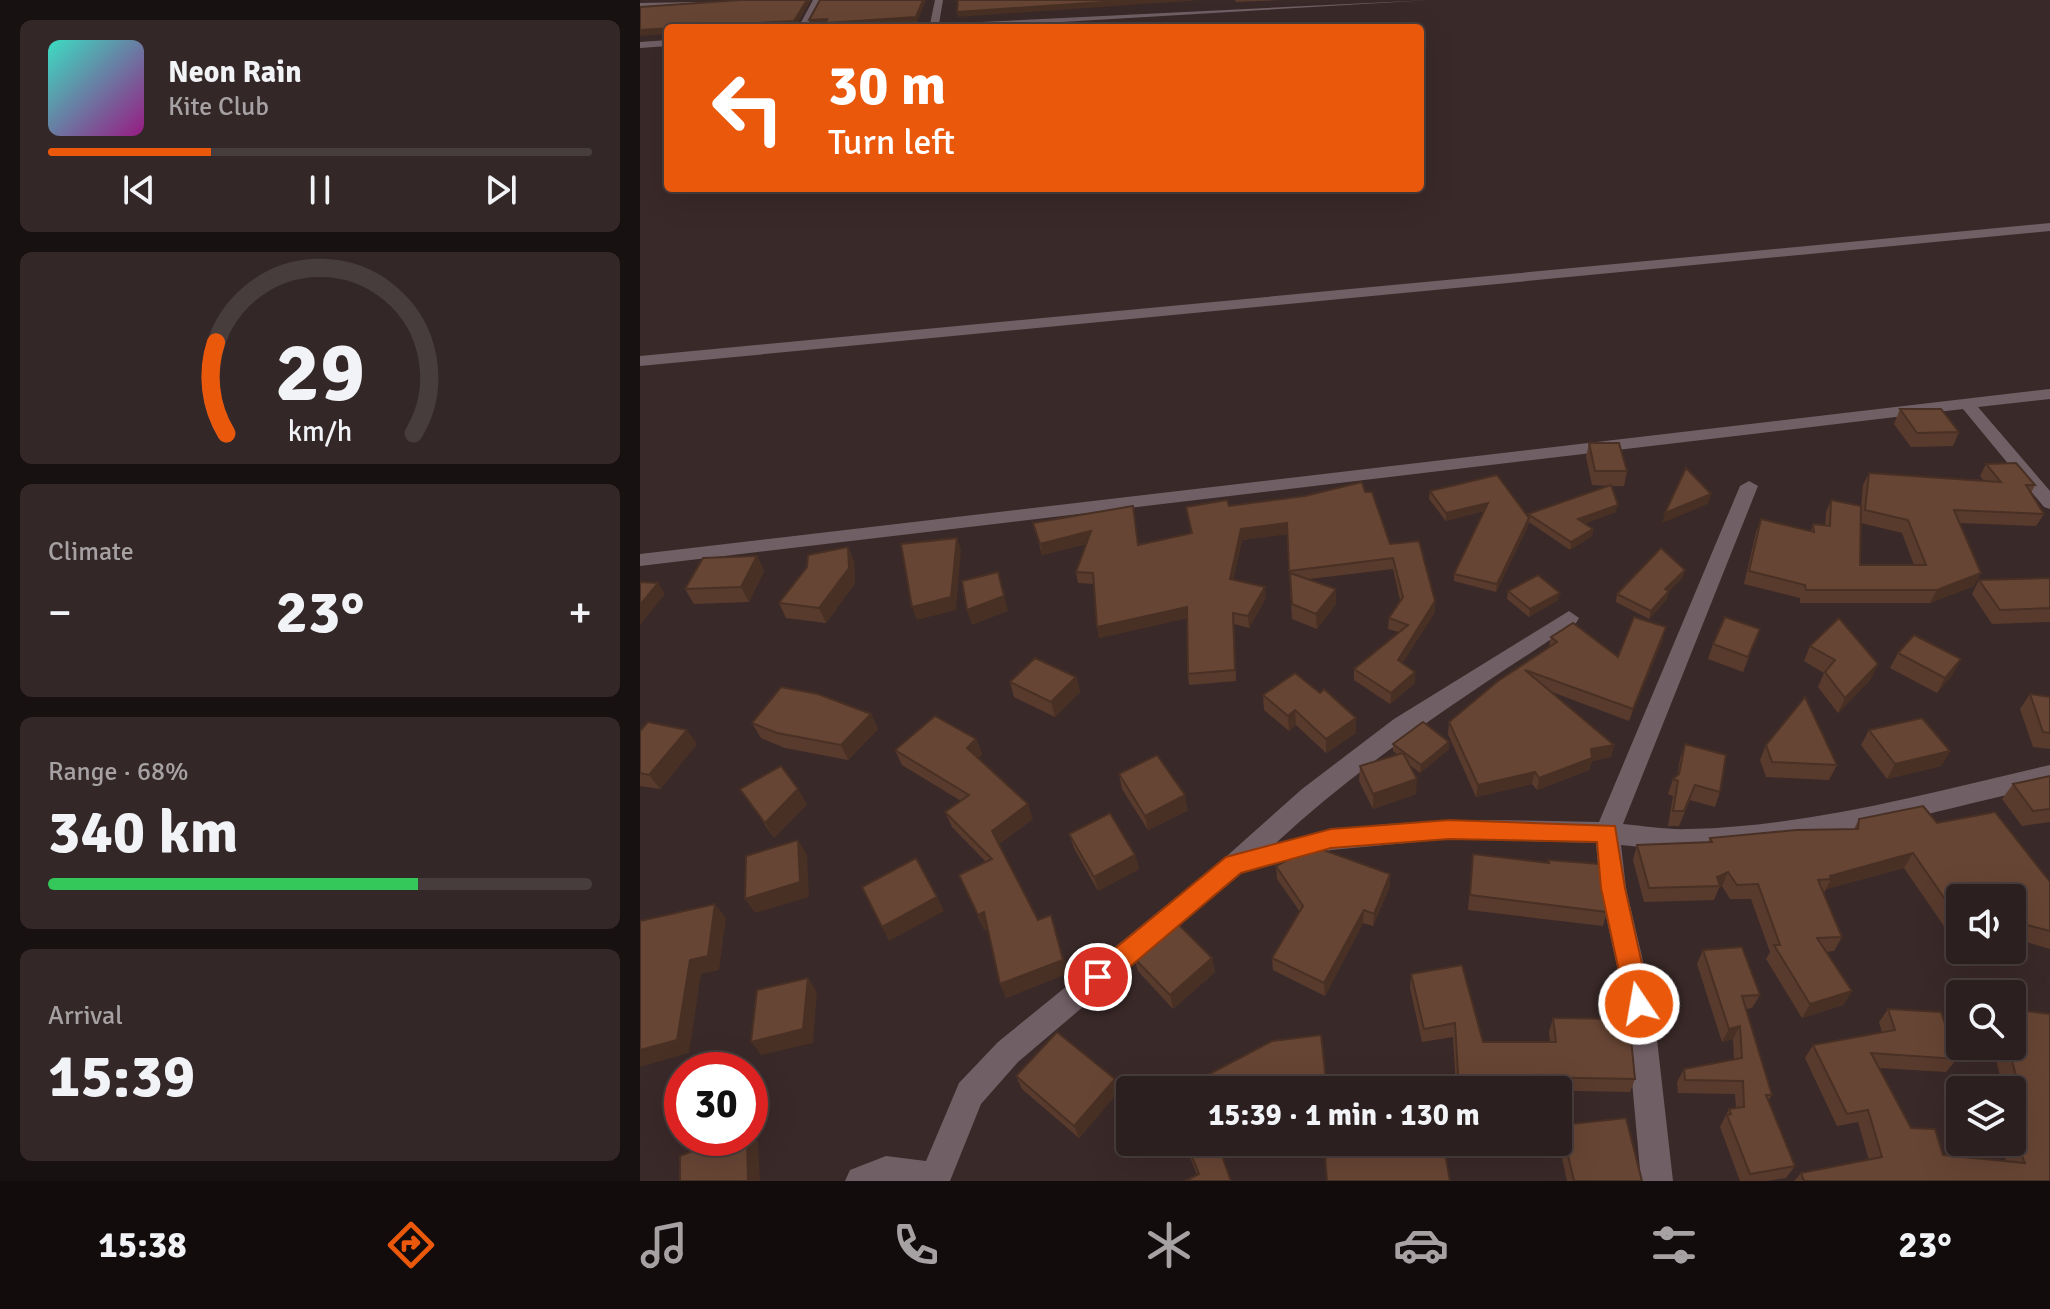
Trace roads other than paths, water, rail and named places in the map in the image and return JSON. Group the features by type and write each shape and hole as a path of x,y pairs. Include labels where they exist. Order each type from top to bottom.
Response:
{"street":[{"path":"804,24 817,0"},
{"path":"935,24 939,0"},
{"path":"1138,0 1141,14"},
{"path":"982,24 1263,4 1427,0"},
{"path":"640,6 703,3"},
{"path":"640,45 664,43"},
{"path":"640,361 2050,227"},
{"path":"640,560 2050,394"},
{"path":"1966,403 2050,503"},
{"path":"1657,1181 1639,1004 1613,888 1607,833 1749,486"},
{"path":"861,1181 886,1172 934,1180 970,1094 1008,1052 1234,864 1310,796 1402,725 1569,618"},
{"path":"1234,864 1331,839 1449,829 1607,833 1687,840 1764,835 1841,822 2050,775"}]}
